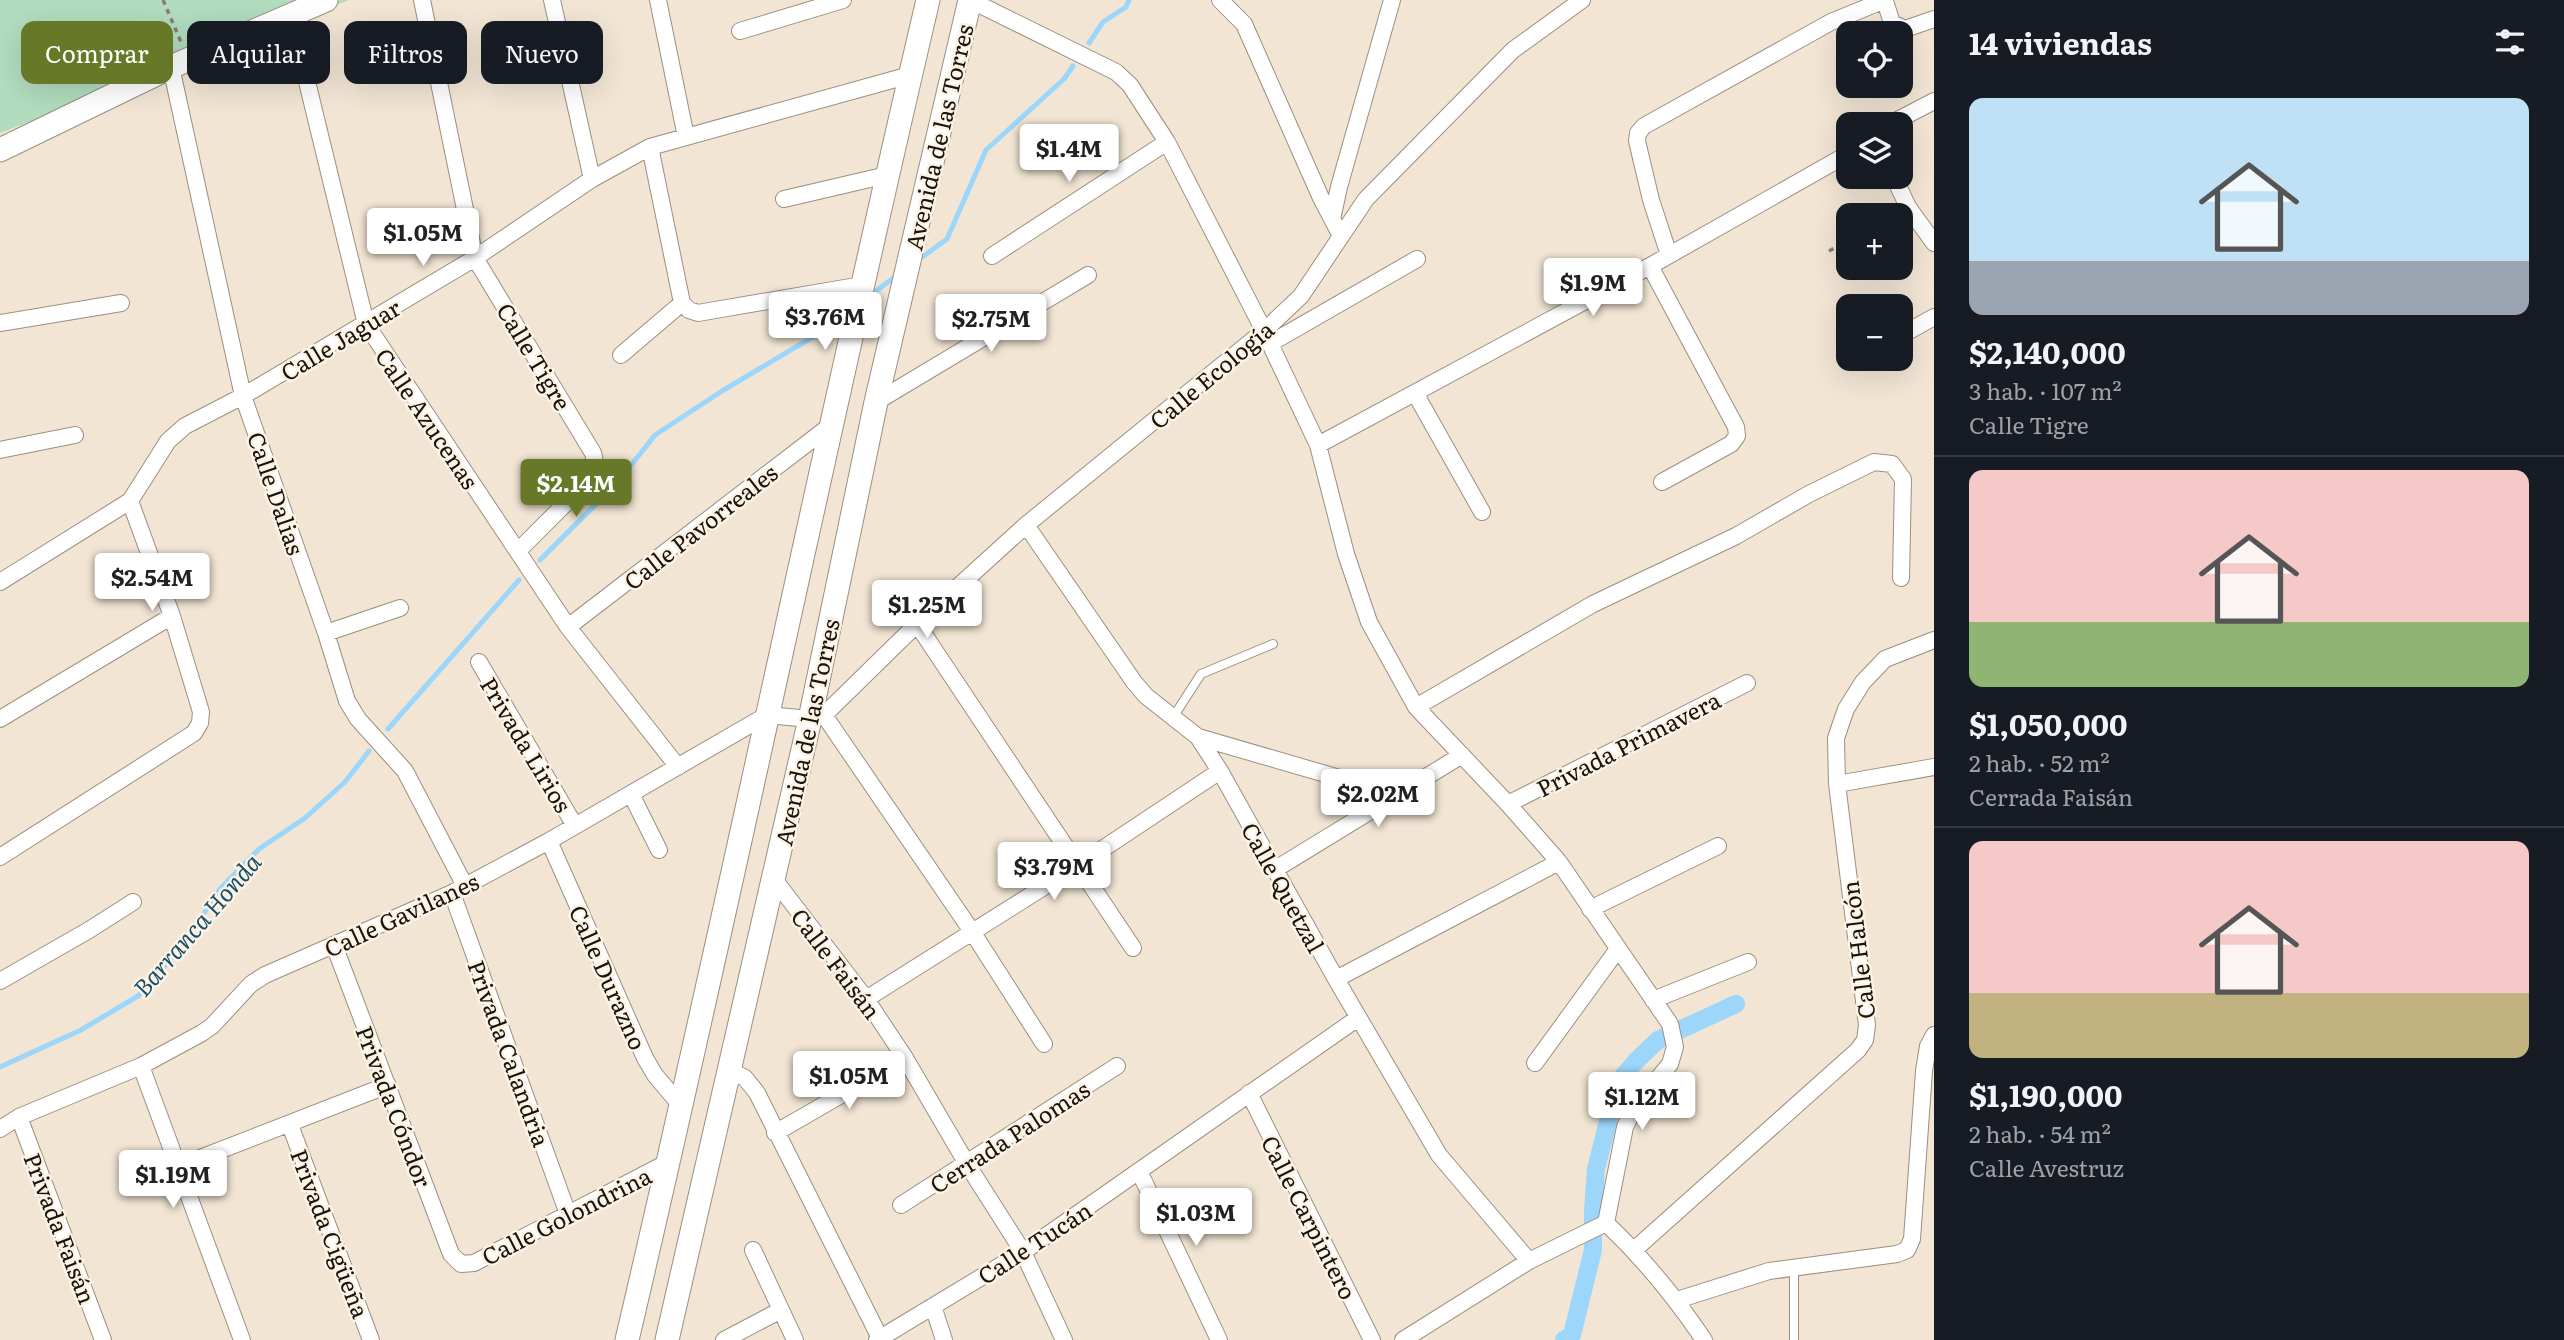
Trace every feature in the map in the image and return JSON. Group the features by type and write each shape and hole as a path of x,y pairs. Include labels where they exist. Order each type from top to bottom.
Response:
{"main road":[{"path":"0,150 180,64 326,0"},
{"name":"Avenida de las Torres","path":"628,1340 682,1107 862,285 928,0"},
{"name":"Avenida de las Torres","path":"667,1340 773,878 817,717 876,402 970,0"}],"street":[{"name":"Calle Tigre","path":"422,0 475,258 593,453 596,466 594,475 518,551"},
{"path":"552,0 592,179"},
{"path":"658,0 686,137"},
{"path":"970,0 1116,72 1130,85 1167,142 1318,445 1346,554 1369,621 1416,707 1559,862 1670,1024 1675,1047 1670,1064 1635,1106 1625,1126 1603,1225"},
{"path":"1220,0 1225,8 1244,24 1341,236"},
{"path":"1332,219 1392,0"},
{"name":"Calle Ecología","path":"817,717 1026,525 1266,338 1301,296 1366,199 1513,50 1582,0"},
{"path":"1669,255 1651,200 1637,141 1638,133 1644,126 1831,22 1885,0 1892,23 1905,29 1934,19"},
{"path":"740,31 836,1"},
{"name":"Calle Azucenas","path":"291,16 366,324 568,627 678,767"},
{"name":"Calle Dalias","path":"180,64 243,396 347,701 358,719 405,771 459,890"},
{"name":"Calle Jaguar","path":"0,582 130,501 168,441 185,426 243,396 475,258 592,179 650,147 910,75"},
{"path":"1913,112 1934,101"},
{"path":"992,256 1167,142"},
{"path":"650,147 686,306 698,313 862,285"},
{"path":"1318,445 1650,266 1836,161"},
{"path":"783,200 887,175"},
{"path":"1900,189 1908,207 1934,243"},
{"path":"1266,338 1418,259"},
{"path":"1650,266 1736,427 1737,436 1731,444 1662,482"},
{"path":"876,402 1088,275"},
{"path":"0,323 121,303"},
{"path":"621,355 686,306"},
{"path":"1913,329 1934,317"},
{"path":"1415,393 1482,512"},
{"name":"Calle Pavorreales","path":"568,627 831,425"},
{"path":"0,450 75,435"},
{"path":"1416,707 1592,604 1736,536 1809,494 1874,462 1892,464 1903,479 1901,578"},
{"path":"0,858 194,733 200,723 201,712 172,616 130,501"},
{"name":"Calle Quetzal","path":"1026,525 1134,682 1172,719 1198,737 1439,1155 1529,1261"},
{"path":"326,633 400,608"},
{"path":"0,719 172,616"},
{"path":"918,624 1133,948"},
{"name":"Calle Halcón","path":"1634,1250 1865,1040 1867,1025 1836,784 1836,738 1846,709 1863,682 1885,659 1934,640"},
{"name":"Privada Lirios","path":"479,662 575,826"},
{"name":"Privada Primavera","path":"1508,804 1747,683"},
{"path":"767,715 817,717 973,933 1044,1044"},
{"name":"Calle Gavilanes","path":"0,1129 19,1117 141,1066 212,1026 251,984 265,975 459,890 767,715"},
{"path":"1198,737 1398,795"},
{"path":"1274,870 1462,755"},
{"path":"1836,784 1934,767"},
{"path":"866,999 973,933 1220,771"},
{"path":"631,794 659,850"},
{"name":"Calle Durazno","path":"549,841 645,1058 655,1075 682,1107"},
{"path":"1590,909 1718,846"},
{"path":"1336,979 1559,862"},
{"name":"Calle Faisán","path":"773,878 866,999 905,1058 967,1164 1023,1252 1064,1340"},
{"name":"Privada Calandria","path":"459,890 568,1214"},
{"path":"0,981 133,902"},
{"name":"Privada Cóndor","path":"334,944 451,1254 461,1264"},
{"path":"1535,1063 1618,948"},
{"path":"1653,1000 1748,962"},
{"name":"Calle Tucán","path":"879,1339 1023,1252 1358,1018"},
{"path":"1677,1300 1769,1271 1897,1254 1907,1250 1912,1239 1924,1070 1928,1046 1934,1035"},
{"path":"775,1133 905,1058"},
{"path":"141,1066 242,1340"},
{"name":"Cerrada Palomas","path":"901,1205 1117,1066"},
{"path":"729,1070 745,1078 757,1093 879,1339"},
{"path":"177,1167 388,1085"},
{"name":"Calle Carpintero","path":"1249,1093 1372,1340"},
{"name":"Privada Faisán","path":"19,1117 103,1340"},
{"name":"Privada Cigüeña","path":"290,1125 371,1340"},
{"name":"Calle Golondrina","path":"461,1264 474,1263 670,1161"},
{"path":"1139,1171 1219,1340"},
{"path":"1603,1225 1634,1250 1677,1300 1704,1340"},
{"path":"1403,1340 1529,1261 1603,1225"},
{"path":"753,1250 794,1340"},
{"path":"933,1307 944,1340"},
{"path":"724,1340 781,1310"}],"lane":[{"path":"1172,719 1200,674 1273,645"},
{"path":"1794,1268 1794,1340"}],"path":[{"path":"163,0 180,64"},
{"path":"1829,251 1836,247"}],"green space":[{"path":"0,0 349,0 294,21 187,21 187,62 173,67 173,21 21,21 21,84 129,84 0,133"}],"waterway":[{"name":"Barranca Honda","path":"1089,43 1103,22 1126,7 1129,0"},
{"name":"Barranca Honda","path":"918,260 947,239 986,150 1064,79 1073,66"},
{"name":"Barranca Honda","path":"868,297 896,276"},
{"name":"Barranca Honda","path":"540,560 617,483 655,435 847,313"},
{"name":"Barranca Honda","path":"388,729 519,580"},
{"name":"Barranca Honda","path":"0,1067 81,1030 138,996 183,945 220,889 259,849 305,818 345,782 369,751"},
{"path":"1564,1340 1572,1335 1593,1250 1596,1169 1618,1082 1658,1040 1736,1004"}]}
